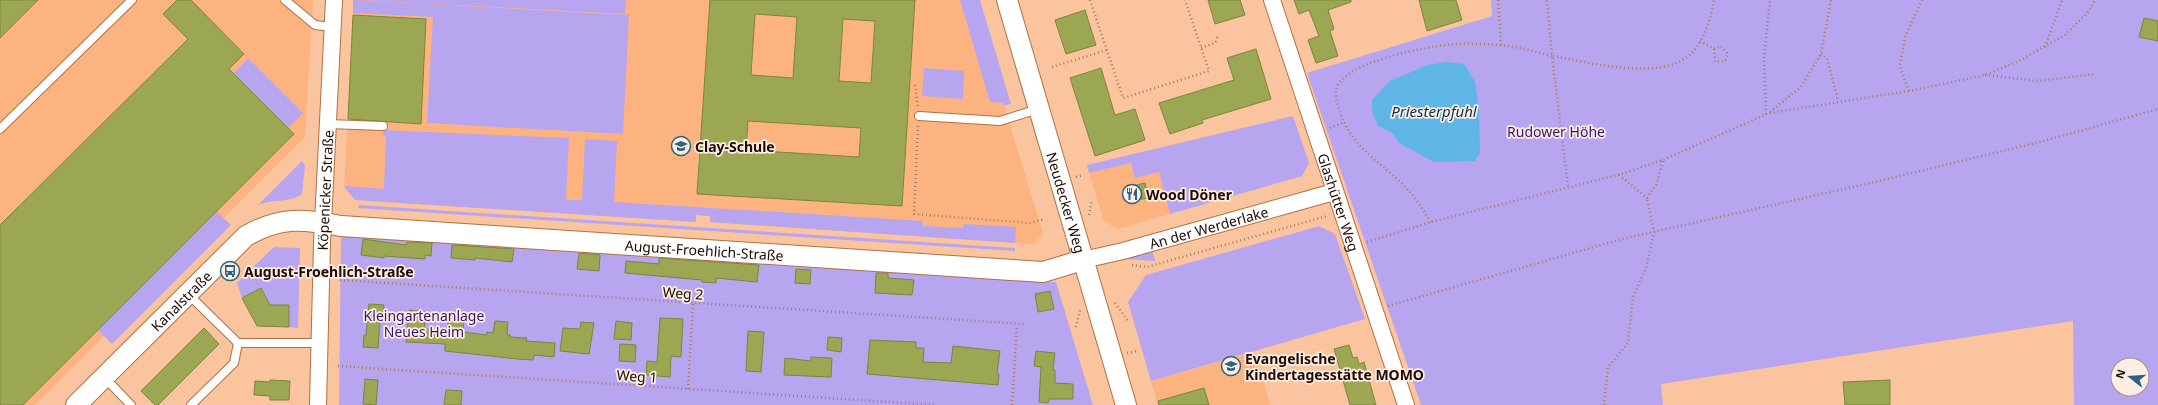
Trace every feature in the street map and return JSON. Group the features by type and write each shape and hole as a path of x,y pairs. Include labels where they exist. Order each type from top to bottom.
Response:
{"street":[{"name":"Köpenicker Straße","path":"318,405 323,223 334,0"},
{"name":"Neudecker Weg","path":"1007,0 1126,405"},
{"name":"Glashütter Weg","path":"1272,0 1334,192 1406,405"},
{"name":"An der Werderlake","path":"1083,260 1123,251 1334,192"},
{"name":"Kanalstraße","path":"76,405 246,236 259,229 285,220 323,223"},
{"name":"August-Froehlich-Straße","path":"323,223 365,228 1043,272 1083,260"}],"lane":[{"path":"0,129 132,0"},
{"path":"285,0 315,25 332,27"},
{"path":"919,116 1000,121 1039,109"},
{"path":"328,124 383,126"},
{"path":"187,293 238,343 320,343"},
{"path":"191,405 234,363 238,343"},
{"path":"104,377 131,405"}],"path":[{"path":"1090,0 1123,98 1209,71 1185,0"},
{"path":"1498,0 1501,45"},
{"path":"1547,0 1552,56 1568,186"},
{"path":"1431,222 1406,188 1360,145 1344,122 1336,90 1346,76 1364,66 1414,50 1456,44 1501,45 1552,56 1614,66 1642,69 1667,67 1683,59 1695,49 1700,41 1712,12 1714,0"},
{"path":"1768,113 1764,57 1770,0"},
{"path":"1768,113 1800,86 1821,54 1831,0"},
{"path":"1909,91 1900,68 1905,37 1922,0"},
{"path":"2045,47 2062,0"},
{"path":"1362,243 1431,222 1568,186 1618,175 1663,160 1768,113 1909,91 1985,75 2017,62 2065,35 2078,23 2095,0"},
{"path":"1201,48 1215,44 1218,36"},
{"path":"1700,41 1714,49"},
{"path":"1721,46 1728,54 1725,61 1715,62 1714,49 1721,46"},
{"path":"1052,67 1107,50"},
{"path":"1821,54 1827,58 1838,102"},
{"path":"1985,75 2038,81 2096,74"},
{"path":"915,85 919,116 914,214 1030,223 1044,219"},
{"path":"1386,307 1622,239 1866,184 2040,142 2158,109"},
{"path":"1323,130 1344,122"},
{"path":"1647,198 1657,183 1663,160"},
{"path":"1074,178 1084,175"},
{"path":"1604,405 1608,367 1628,343 1633,297 1646,268 1654,232 1647,198 1618,175"},
{"path":"1088,220 1092,200"},
{"path":"1129,265 1147,267 1341,212"},
{"name":"Weg 2","path":"340,280 1017,325 1024,324"},
{"path":"1112,299 1128,321"},
{"path":"688,389 694,304"},
{"path":"1012,405 1017,325"},
{"path":"1127,354 1137,350"},
{"name":"Weg 1","path":"338,366 935,405"}],"shaded area":[{"path":"0,0 313,0 305,137 35,405 0,405"},
{"name":"Clay-Schule","path":"354,0 972,0 1043,233 1034,244 710,222 710,216 696,215 696,222 355,200 344,188"},
{"path":"1131,163 1159,172 1170,214 1118,229 1104,221 1089,173"},
{"name":"Evangelische Kindertagesstätte MOMO","path":"1255,352 1270,405 1158,405 1151,381"}],"green space":[{"path":"353,0 629,15 623,134 427,123 433,17 353,13"},
{"path":"359,0 626,0 625,14"},
{"path":"960,0 980,0 1011,104 1004,106 1003,103 990,102"},
{"name":"Rudower Höhe","path":"1491,0 2158,0 2158,405 2074,405 2073,321 1661,384 1663,405 1421,405 1307,73 1492,16"},
{"path":"248,58 303,113 288,128 233,74"},
{"path":"924,68 964,71 963,99 922,96"},
{"path":"1293,116 1309,163 1302,176 1170,214 1159,172 1135,178 1131,163 1089,173 1087,165"},
{"path":"383,130 569,138 566,200 582,200 585,139 617,141 614,202 923,221 923,226 963,228 964,224 1016,227 1015,243 710,222 710,216 696,215 696,222 355,200 344,186 384,189 386,136 383,136"},
{"path":"302,161 305,166 302,194 292,199 258,205"},
{"path":"359,205 1015,248 1015,251 358,208"},
{"path":"217,212 231,225 112,344 98,330"},
{"path":"1319,226 1335,234 1365,319 1151,381 1128,302 1146,275"},
{"name":"Kleingartenanlage Neues Heim","path":"341,236 1056,282 1093,405 339,405"},
{"path":"274,247 300,248 298,328 289,327 289,305 276,305 274,307 269,307 266,303 268,300 261,288 242,298 237,283"},
{"path":"1152,250 1155,261 1124,259 1124,258"}],"water":[{"name":"Priesterpfuhl","path":"1446,62 1464,64 1475,82 1479,110 1480,153 1475,161 1434,162 1399,143 1392,133 1378,126 1372,111 1372,100 1390,81 1427,65"}],"building":[{"path":"0,0 38,0 0,38"},
{"path":"177,0 191,0 244,54 229,69 294,134 23,405 0,405 0,225 188,39 163,14"},
{"path":"710,0 915,0 902,206 697,194","holes":["755,14 797,17 793,78 751,75","843,19 875,21 871,83 839,81","748,121 861,128 859,157 746,150"]},
{"path":"1208,0 1240,0 1245,15 1215,24"},
{"path":"1294,0 1351,0 1351,2 1328,10 1334,29 1330,31 1338,56 1316,63 1308,40 1319,36 1309,10 1299,14"},
{"path":"1419,0 1456,0 1462,20 1427,31"},
{"path":"1085,10 1096,45 1066,54 1055,20"},
{"path":"353,15 426,19 421,124 348,119"},
{"path":"2144,18 2158,21 2158,41 2139,37"},
{"path":"1256,49 1271,99 1202,120 1203,123 1170,134 1159,103 1234,80 1227,58"},
{"path":"1101,68 1115,115 1135,109 1145,140 1095,156 1070,78"},
{"name":"Wood Döner","path":"1145,183 1148,198 1127,202 1124,188"},
{"path":"363,239 406,245 407,242 432,243 431,256 425,255 425,259 384,256 384,258 361,255"},
{"path":"452,245 514,249 512,262 475,258 475,260 451,258"},
{"path":"579,253 600,255 599,271 577,269"},
{"path":"659,258 759,265 757,282 716,278 716,283 702,282 702,280 625,273 626,261 659,264"},
{"path":"796,269 811,270 810,284 795,283"},
{"path":"876,273 888,273 888,278 914,280 912,295 875,293"},
{"path":"261,288 270,305 289,305 289,327 257,326 242,298"},
{"path":"1050,291 1054,309 1038,312 1035,294"},
{"path":"369,304 384,305 382,321 380,321 378,348 363,347 364,335 366,335"},
{"path":"409,310 426,312 424,329 448,331 448,315 464,316 463,332 487,335 487,332 493,333 495,321 508,322 507,334 510,335 510,337 527,338 526,341 555,343 554,357 534,355 533,360 518,359 445,351 445,344 406,342"},
{"path":"660,318 683,319 681,357 671,356 670,377 646,375 647,361 657,362"},
{"path":"616,321 632,323 631,340 614,339"},
{"path":"581,322 594,323 589,354 560,351 563,328 580,329"},
{"path":"204,328 219,344 158,405 155,405 141,391"},
{"path":"748,331 764,332 761,372 746,371"},
{"path":"828,337 842,338 841,352 827,350"},
{"path":"870,340 916,342 916,348 924,348 923,362 951,363 953,346 1000,351 997,373 999,374 998,385 867,374"},
{"path":"620,344 636,345 635,362 619,361"},
{"path":"1349,345 1353,358 1357,357 1359,364 1364,362 1376,405 1350,405 1334,349"},
{"path":"1036,351 1055,353 1053,370 1055,370 1055,383 1073,384 1073,399 1049,399 1048,403 1039,402 1041,367 1034,366"},
{"path":"811,357 832,358 831,377 784,375 785,358 811,361"},
{"path":"365,379 378,380 376,405 363,404"},
{"path":"270,380 290,381 289,400 270,400 270,396 254,395 255,381 270,382"},
{"path":"1890,380 1890,405 1845,405 1843,382"},
{"path":"1204,388 1209,405 1159,405 1158,401"},
{"path":"446,390 462,391 461,405 444,405"}],"place":[{"name":"Clay-Schule","path":"681,146"},
{"name":"Wood Döner","path":"1132,194"},
{"name":"August-Froehlich-Straße","path":"230,271"},
{"name":"Evangelische Kindertagesstätte MOMO","path":"1231,366"}]}
